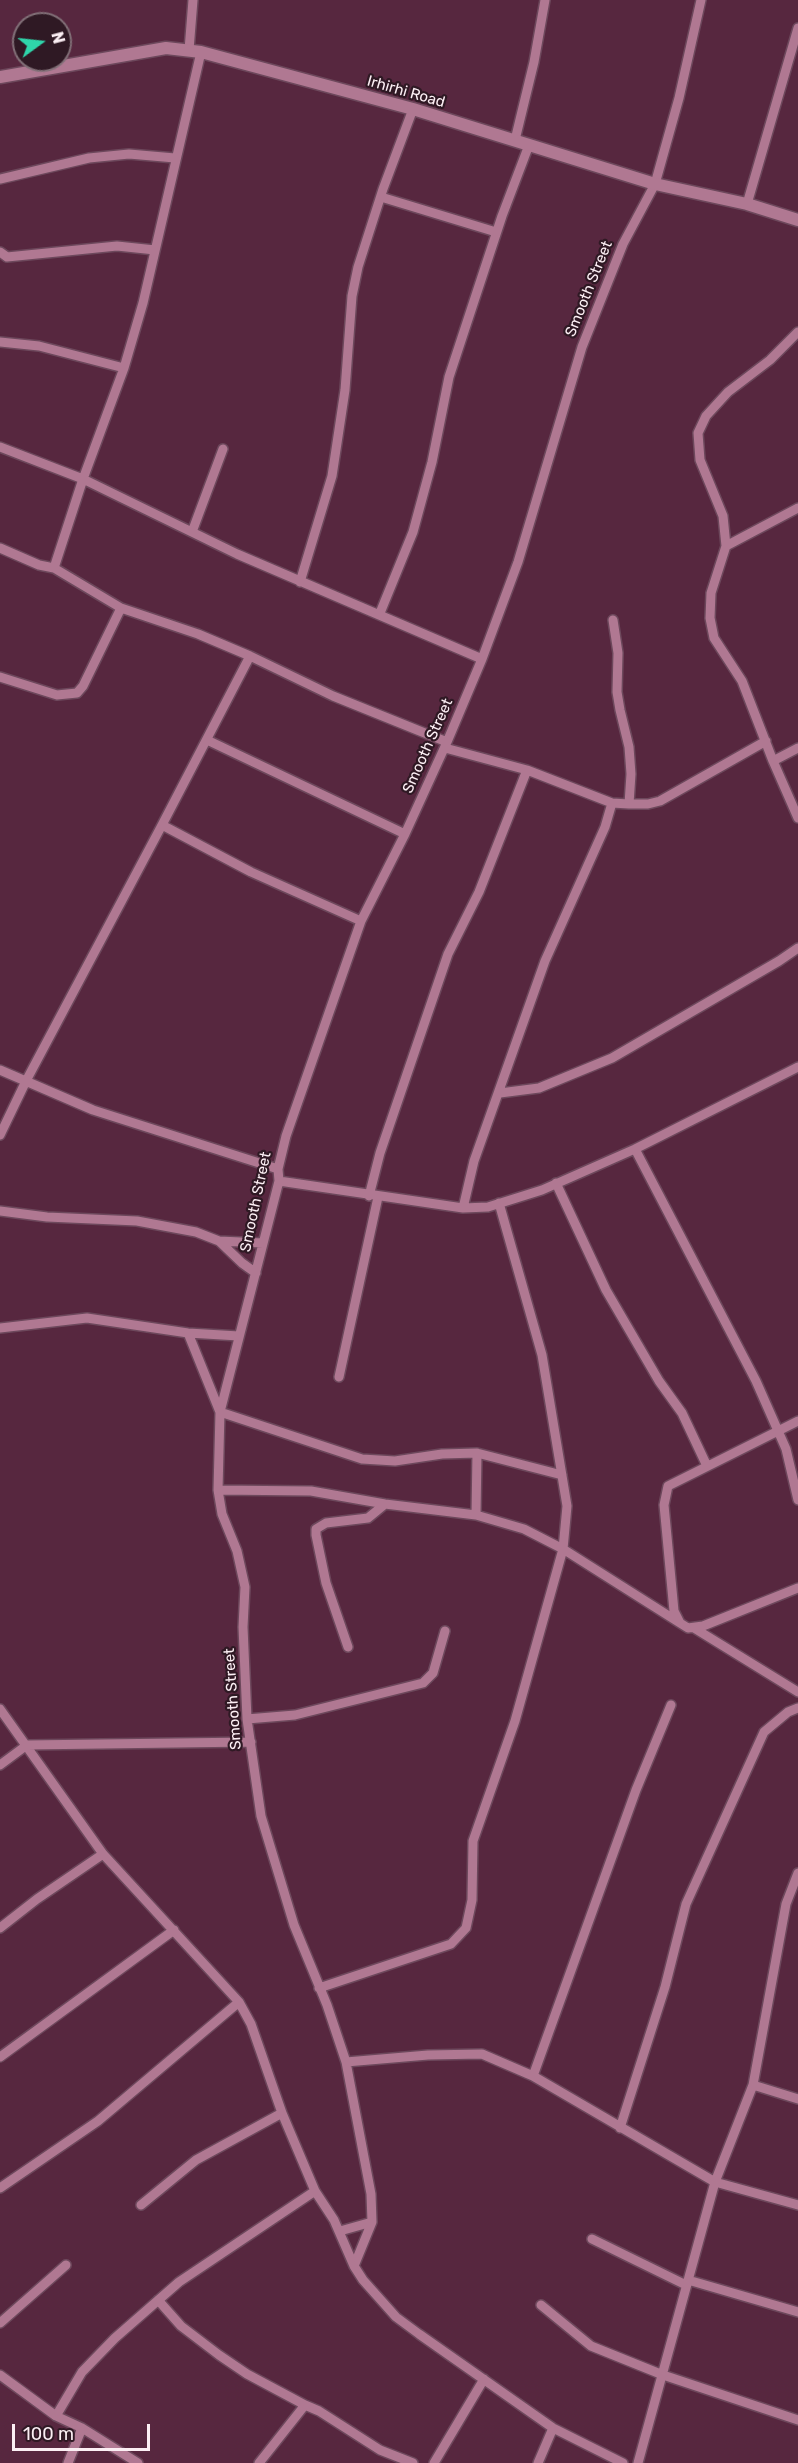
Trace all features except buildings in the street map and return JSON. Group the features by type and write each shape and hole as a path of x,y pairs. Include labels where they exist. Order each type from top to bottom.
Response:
{"street":[{"path":"54,568 83,479 124,368 143,303 175,158 195,51 193,0"},
{"path":"515,140 534,62 545,0"},
{"name":"Smooth Street","path":"354,2266 372,2222 371,2194 346,2062 320,1988 294,1925 261,1816 247,1719 243,1627 245,1587 237,1551 222,1514 218,1490 220,1412 279,1181 278,1169 286,1136 361,921 446,745 482,659 518,562 582,346 623,244 655,184 679,98 701,0"},
{"path":"747,204 798,28"},
{"name":"Irhirhi Road","path":"0,76 166,48 195,51 413,109 655,184 747,204 798,220"},
{"path":"300,582 332,476 345,390 352,296 358,267 413,109"},
{"path":"380,613 413,532 432,462 450,377 496,232 529,145"},
{"path":"0,179 88,158 129,154 175,158"},
{"path":"381,197 496,232"},
{"path":"0,252 8,257 117,246 155,250"},
{"path":"798,332 770,360 728,392 706,416 698,433 700,460 723,516 726,546 711,593 710,618 714,638 742,681 798,818"},
{"path":"0,342 39,346 124,368"},
{"path":"0,447 83,479 300,582 380,613 482,659"},
{"path":"192,532 223,449"},
{"path":"726,546 798,508"},
{"path":"0,548 39,565 54,568 121,608 198,634 446,745 526,770 612,803 648,804 660,801 766,741"},
{"path":"0,677 57,695 76,693 83,686 121,608"},
{"path":"613,620 618,653 620,710 629,747 629,804"},
{"path":"0,1135 26,1081 250,656"},
{"path":"207,740 405,834"},
{"path":"773,761 798,748"},
{"path":"339,1377 374,1196 380,1153 448,954 479,892 526,770"},
{"path":"463,1208 474,1161 500,1093 545,960 605,827 612,803"},
{"path":"162,825 251,872 361,921"},
{"path":"500,1093 539,1088 612,1058 798,948"},
{"path":"279,1181 463,1208 488,1206 556,1183 635,1149 798,1067"},
{"path":"0,1070 93,1110 278,1169"},
{"path":"635,1149 756,1381 786,1449 796,1481 798,1500"},
{"path":"556,1183 606,1290 658,1381 682,1413 707,1466"},
{"path":"320,1988 451,1944 466,1928 472,1899 473,1841 515,1720 563,1549 567,1506 542,1355 500,1203"},
{"path":"0,1211 47,1217 137,1221 196,1232 219,1241 263,1243"},
{"path":"219,1241 236,1258 256,1272"},
{"path":"0,1328 87,1318 188,1333 239,1336"},
{"path":"188,1333 220,1412 362,1459 395,1461 442,1454 477,1453 562,1475"},
{"path":"680,1623 674,1611 664,1505 668,1486 798,1421"},
{"path":"476,1515 477,1453"},
{"path":"218,1490 311,1491 385,1504 476,1515 524,1529 563,1549 688,1628 694,1628 798,1588"},
{"path":"348,1647 326,1583 315,1535 316,1529 326,1523 368,1518 385,1504"},
{"path":"694,1628 798,1692"},
{"path":"247,1719 295,1715 423,1683 433,1673 445,1631"},
{"path":"533,2076 636,1790 671,1705"},
{"path":"620,2128 665,1987 686,1904 764,1732 788,1712 798,1708"},
{"path":"0,1709 103,1854 239,2002 251,2024 282,2113 315,2191 340,2231 354,2266 363,2280 396,2317 553,2428 622,2463"},
{"path":"0,1766 27,1745 251,1742"},
{"path":"0,1928 37,1899 103,1854"},
{"path":"638,2463 715,2182 753,2085 786,1904 798,1873"},
{"path":"0,2057 174,1930"},
{"path":"0,2188 98,2121 239,2002"},
{"path":"346,2062 428,2055 482,2054 533,2076 715,2182 798,2205"},
{"path":"753,2085 798,2099"},
{"path":"141,2205 196,2160 282,2113"},
{"path":"56,2416 82,2372 158,2300 210,2260 315,2191"},
{"path":"340,2231 372,2222"},
{"path":"592,2239 687,2283 798,2312"},
{"path":"0,2323 66,2265"},
{"path":"158,2300 182,2326 247,2374 319,2411 380,2450 413,2463"},
{"path":"542,2305 591,2346 663,2375 798,2420"},
{"path":"0,2375 56,2416 82,2428 138,2463"},
{"path":"434,2463 484,2379"},
{"path":"259,2463 304,2405"},
{"path":"68,2463 82,2428"},
{"path":"537,2463 553,2428"}]}
